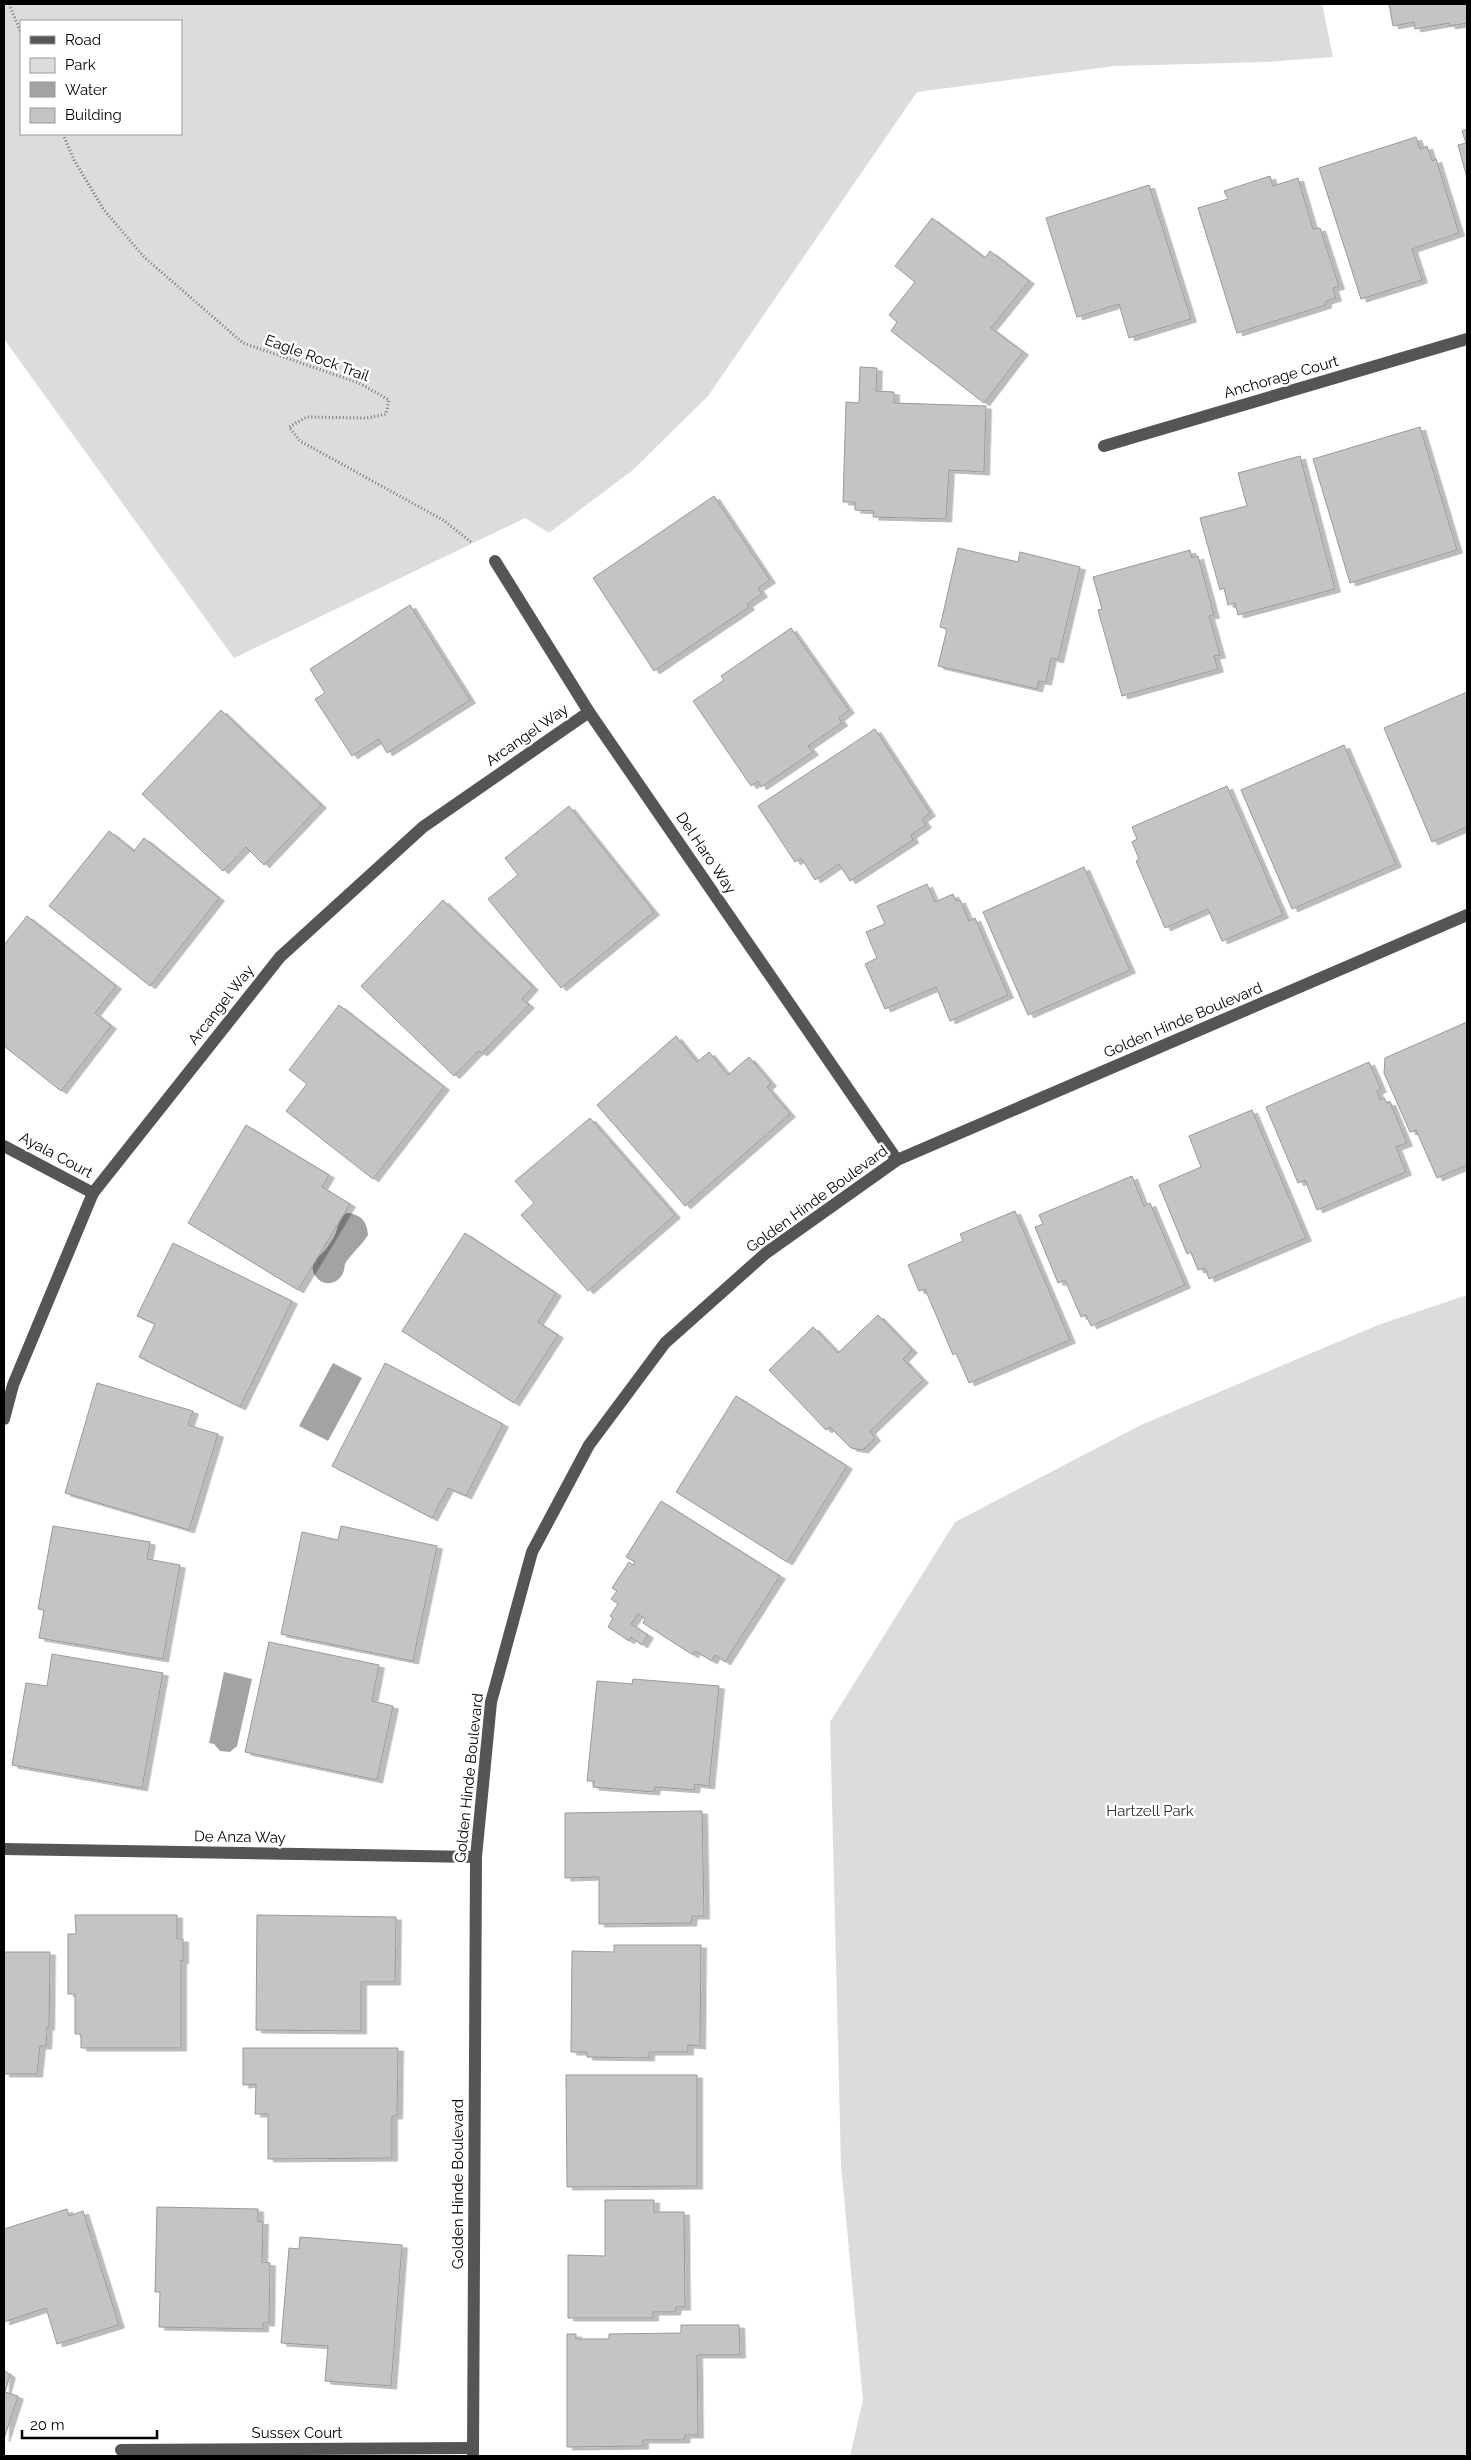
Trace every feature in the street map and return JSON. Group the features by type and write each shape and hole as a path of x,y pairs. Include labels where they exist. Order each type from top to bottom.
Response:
{"street":[{"name":"Anchorage Court","path":"1104,446 1467,340"},
{"name":"Del Haro Way","path":"495,561 589,712 897,1160"},
{"name":"Arcangel Way","path":"4,1419 14,1385 93,1193 280,957 423,827 589,712"},
{"name":"Golden Hinde Boulevard","path":"473,2452 476,1857 491,1702 532,1552 589,1445 665,1343 766,1252 897,1160 1467,916"},
{"name":"Ayala Court","path":"4,1146 93,1193"},
{"name":"De Anza Way","path":"4,1849 476,1857"},
{"name":"Sussex Court","path":"121,2450 473,2452"}],"path":[{"path":"9,4 20,31"},
{"name":"Eagle Rock Trail","path":"63,135 74,160 104,210 144,257 243,343 359,383 389,400 386,414 367,418 307,417 289,426 300,441 443,520 495,561"}],"green space":[{"path":"4,4 1322,4 1333,57 1267,62 1115,66 917,92 708,396 633,470 549,533 525,518 234,658 4,339"},
{"name":"Hartzell Park","path":"1467,1295 1467,2456 850,2456 863,2400 841,2165 830,1722 955,1522 1141,1425 1378,1325"}],"water":[{"path":"346,1213 359,1216 362,1219 366,1225 368,1235 346,1262 344,1272 339,1279 332,1283 325,1283 315,1275 313,1261 330,1244 340,1221"},
{"path":"333,1363 362,1378 328,1441 299,1426"},
{"path":"224,1672 252,1679 237,1746 230,1752 220,1751 214,1744 209,1743"}],"building":[{"path":"1389,4 1467,4 1467,23 1450,26 1449,23 1415,29 1414,22 1393,26"},
{"path":"1467,129 1467,178 1458,145 1466,143 1462,131"},
{"path":"1416,137 1420,149 1427,146 1432,161 1436,159 1459,233 1412,249 1422,280 1361,299 1319,168"},
{"path":"1270,176 1273,186 1298,178 1313,229 1320,228 1339,286 1333,288 1336,298 1326,301 1326,305 1237,333 1198,208 1228,199 1224,191"},
{"path":"1149,185 1191,319 1129,338 1119,304 1077,317 1046,218"},
{"path":"932,218 985,258 990,251 1029,281 991,328 1023,352 984,403 891,331 897,322 889,315 915,282 895,266"},
{"path":"860,367 877,368 876,391 894,392 894,403 986,406 984,472 949,470 946,519 873,517 874,511 855,510 855,502 843,502 846,402 859,403"},
{"path":"1420,427 1457,550 1350,583 1313,459"},
{"path":"1300,456 1335,589 1238,615 1235,603 1228,605 1224,588 1220,590 1200,518 1247,506 1238,473"},
{"path":"714,496 770,580 758,588 762,594 747,604 749,607 654,671 593,578"},
{"path":"958,548 1018,562 1020,552 1080,567 1058,660 1051,658 1046,682 1039,681 1037,689 938,666 947,629 940,627"},
{"path":"1190,550 1192,558 1198,556 1214,615 1209,616 1220,655 1214,656 1218,669 1122,696 1098,610 1102,609 1093,577"},
{"path":"410,605 470,700 387,753 379,739 352,756 315,699 325,693 310,669"},
{"path":"791,628 849,710 839,718 842,723 808,746 813,752 761,787 758,781 751,786 693,701 724,680 721,676"},
{"path":"1467,692 1467,827 1432,842 1384,728"},
{"path":"221,710 321,805 264,865 246,847 223,871 142,794"},
{"path":"875,729 930,813 922,819 926,825 911,835 913,840 850,881 839,864 815,880 801,858 795,862 758,806"},
{"path":"1344,745 1396,864 1292,909 1241,790"},
{"path":"1227,786 1283,915 1222,941 1208,909 1165,928 1136,861 1139,859 1132,842 1137,839 1132,827"},
{"path":"569,806 654,912 561,988 488,899 518,875 505,858"},
{"path":"109,831 134,851 144,838 219,898 150,986 49,906"},
{"path":"1084,867 1130,970 1028,1015 983,912"},
{"path":"927,884 935,902 953,894 956,901 960,900 969,921 975,918 1008,995 950,1021 936,987 885,1009 865,964 877,958 866,932 885,924 877,906"},
{"path":"443,900 533,987 522,999 529,1005 482,1053 478,1051 454,1076 361,986"},
{"path":"27,916 116,986 95,1013 111,1026 61,1091 4,1046 4,945"},
{"path":"339,1005 444,1087 373,1179 286,1111 307,1084 289,1070"},
{"path":"1467,1022 1467,1165 1437,1178 1416,1130 1410,1132 1384,1073 1385,1058"},
{"path":"676,1036 697,1062 709,1052 728,1075 749,1057 771,1083 767,1087 790,1114 685,1206 597,1105"},
{"path":"1369,1062 1381,1089 1377,1091 1380,1100 1384,1098 1387,1103 1390,1102 1407,1143 1396,1147 1406,1172 1317,1210 1305,1180 1298,1183 1266,1107"},
{"path":"1252,1110 1306,1238 1209,1279 1205,1268 1198,1270 1191,1252 1187,1254 1159,1185 1201,1167 1189,1136"},
{"path":"590,1118 675,1215 588,1291 521,1215 534,1203 515,1181"},
{"path":"246,1125 329,1175 322,1187 350,1204 298,1290 188,1223"},
{"path":"1132,1176 1144,1206 1150,1203 1185,1285 1091,1326 1086,1315 1081,1317 1065,1280 1058,1283 1035,1227 1043,1224 1039,1215"},
{"path":"1015,1211 1070,1340 969,1383 956,1353 953,1355 925,1289 919,1291 908,1265 963,1241 960,1234"},
{"path":"465,1233 556,1293 538,1322 558,1335 514,1403 402,1331"},
{"path":"173,1243 292,1301 240,1407 139,1357 155,1324 137,1316"},
{"path":"878,1315 912,1350 903,1359 923,1380 870,1431 875,1438 863,1450 851,1448 830,1427 826,1430 769,1370 813,1327 838,1353"},
{"path":"385,1363 503,1424 466,1496 448,1488 432,1518 332,1466"},
{"path":"97,1383 193,1411 188,1425 218,1434 189,1530 65,1493"},
{"path":"736,1396 847,1466 787,1562 676,1492"},
{"path":"661,1501 780,1576 725,1662 715,1655 712,1661 695,1651 693,1655 643,1623 645,1619 638,1614 631,1624 648,1635 642,1645 631,1637 629,1641 608,1627 613,1618 610,1616 618,1604 611,1599 617,1591 612,1588 629,1562 633,1565 635,1562 626,1557"},
{"path":"53,1526 150,1542 147,1559 180,1565 163,1659 39,1638 44,1610 38,1609"},
{"path":"341,1526 437,1546 413,1661 281,1634 302,1532 338,1540"},
{"path":"269,1642 379,1665 372,1701 393,1706 377,1780 245,1752"},
{"path":"52,1654 163,1673 142,1788 12,1765 26,1683 47,1686"},
{"path":"633,1679 719,1686 709,1786 695,1784 694,1790 655,1787 654,1792 593,1787 594,1781 587,1781 597,1681 632,1684"},
{"path":"702,1811 704,1916 692,1916 691,1923 599,1924 599,1877 565,1878 565,1813"},
{"path":"75,1915 177,1915 177,1939 183,1939 183,1961 181,1960 181,2048 81,2048 81,2034 75,2034 75,1994 68,1994 68,1934 76,1934"},
{"path":"257,1915 396,1917 395,1982 361,1982 361,2031 256,2030"},
{"path":"614,1945 701,1945 700,2046 688,2045 688,2052 649,2052 649,2058 587,2057 587,2052 571,2052 572,1951 614,1952"},
{"path":"4,1952 50,1952 49,2027 47,2027 46,2046 40,2046 37,2074 4,2074"},
{"path":"243,2048 398,2048 397,2116 392,2116 392,2158 268,2159 268,2114 255,2114 256,2084 243,2085"},
{"path":"566,2075 697,2075 697,2186 567,2187"},
{"path":"605,2200 654,2200 654,2212 684,2212 685,2307 676,2307 675,2312 653,2312 653,2318 568,2318 568,2255 605,2256"},
{"path":"157,2207 258,2209 258,2222 263,2221 262,2262 270,2263 269,2323 263,2323 263,2329 159,2327 160,2292 155,2292"},
{"path":"67,2209 69,2216 83,2211 119,2325 57,2344 46,2308 4,2322 4,2229"},
{"path":"300,2237 402,2245 391,2386 325,2381 328,2346 281,2343 289,2248 299,2249"},
{"path":"681,2325 739,2325 740,2355 697,2355 698,2435 685,2435 684,2440 643,2440 643,2446 567,2447 567,2334 576,2334 576,2339 609,2339 609,2334 681,2333"},
{"path":"4,2370 10,2375 5,2392 18,2396 4,2439"}]}
